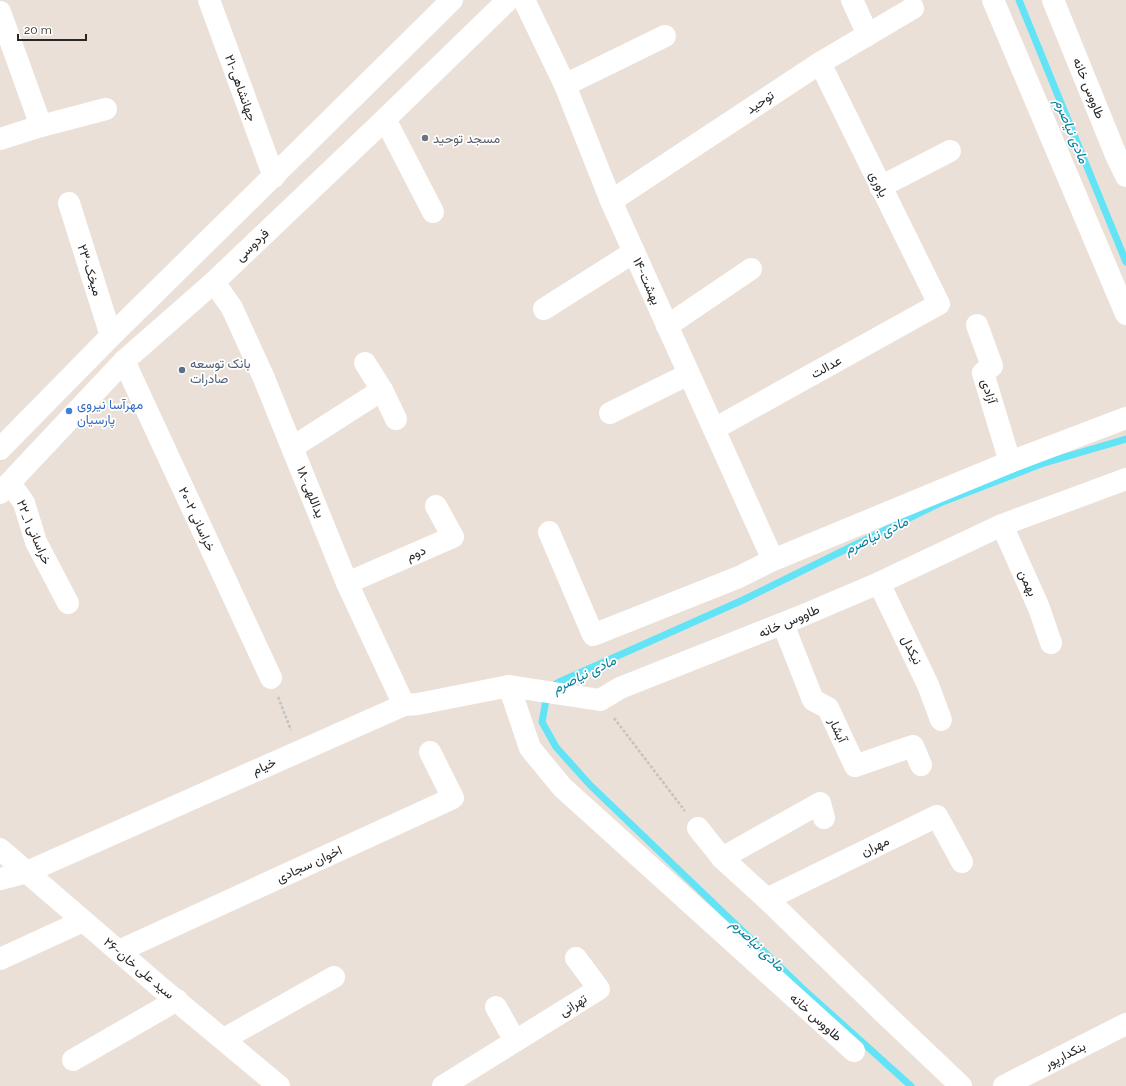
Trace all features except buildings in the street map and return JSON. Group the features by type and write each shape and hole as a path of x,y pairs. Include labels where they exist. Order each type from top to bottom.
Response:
{"street":[{"name":"۲۱-جهانشاهی","path":"209,0 274,177"},
{"path":"0,448 111,336 452,0"},
{"name":"فردوسی","path":"5,488 124,361 214,282 508,0"},
{"name":"۱۴-بهشت","path":"524,0 565,85 611,201 773,560"},
{"path":"852,0 868,35"},
{"path":"993,0 1126,314"},
{"name":"طاووس خانه","path":"1053,0 1121,153 1126,176"},
{"name":"توحید","path":"611,201 820,63 913,8"},
{"path":"0,12 41,126"},
{"path":"565,85 666,36"},
{"name":"یاوری","path":"820,63 939,304"},
{"path":"0,139 41,126 106,109"},
{"path":"385,119 433,212"},
{"path":"880,187 950,151"},
{"name":"۲۳-میخک","path":"69,203 111,336 124,361"},
{"path":"544,309 634,252"},
{"path":"667,326 751,269"},
{"name":"۱۸-یداللهی","path":"214,282 232,308 263,376 347,583 404,705"},
{"name":"عدالت","path":"714,429 939,304"},
{"name":"آزادی","path":"978,325 992,366 983,373 1010,462"},
{"name":"۲۰-خراسانی ۲","path":"124,361 271,678"},
{"path":"365,363 382,390 396,419"},
{"path":"610,413 689,374"},
{"path":"293,447 382,390"},
{"path":"548,532 593,634 739,576 773,560 1010,462 1126,418"},
{"name":"طاووس خانه","path":"600,700 620,688 783,624 879,582 1002,524 1126,479"},
{"name":"۲۲_خراسانی ۱","path":"5,488 24,503 36,542 68,603"},
{"name":"دوم","path":"347,583 452,537 436,506"},
{"name":"بهمن","path":"1002,524 1039,608 1051,643"},
{"name":"نیکدل","path":"879,582 928,685 941,720"},
{"name":"آبشار","path":"783,624 814,700 828,708 855,766 913,746 921,765"},
{"name":"طاووس خانه","path":"509,686 530,748 562,787 854,1051"},
{"name":"خیام","path":"0,879 27,872 404,705 418,704 509,686 600,700"},
{"name":"اخوان سجادی","path":"119,951 453,798 430,752"},
{"path":"722,858 820,803 824,818"},
{"name":"مهران","path":"767,899 937,816 962,862"},
{"path":"698,828 722,858 767,899 961,1086"},
{"name":"۲۶-سید علی خان","path":"0,849 279,1086"},
{"path":"0,959 83,921"},
{"name":"تهرانی","path":"443,1086 598,989 576,958"},
{"path":"224,1039 334,977"},
{"path":"73,1060 177,1000"},
{"path":"496,1007 515,1041"},
{"name":"بنکدارپور","path":"1004,1086 1126,1024"}],"path":[{"path":"271,678 300,751"},
{"path":"600,700 698,828"}],"waterway":[{"name":"مادی نیاصرم","path":"1019,0 1126,262"},
{"name":"مادی نیاصرم","path":"911,1086 802,988 590,785 556,747 542,722 548,689 559,682 743,600 940,503 1041,464 1126,439"}],"place":[{"name":"مسجد توحید","path":"425,138"},
{"name":"بانک توسعه صادرات","path":"182,370"},
{"name":"مهرآسا نیروی پارسیان","path":"69,411"}]}
